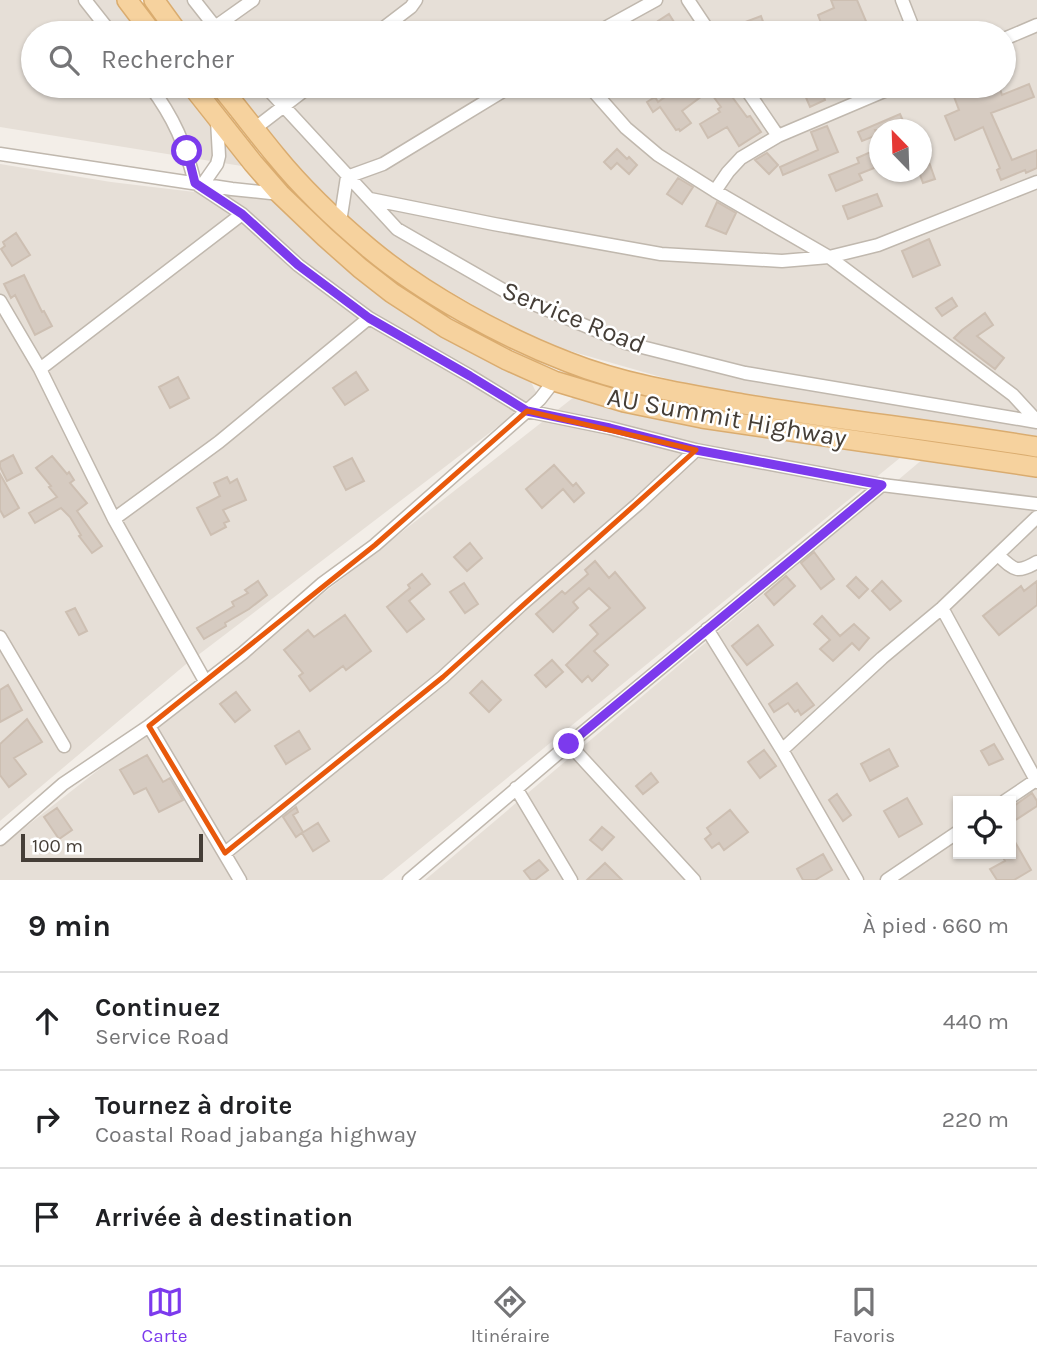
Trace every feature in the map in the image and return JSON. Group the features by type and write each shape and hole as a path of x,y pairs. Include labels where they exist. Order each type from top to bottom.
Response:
{"main road":[{"path":"127,0 143,21"},
{"path":"154,0 169,21"},
{"name":"AU Summit Highway","path":"202,98 281,194 360,268 446,328 506,360 554,381 624,402 702,418 1037,467"},
{"name":"AU Summit Highway","path":"230,98 277,158 340,222 393,267 457,308 515,339 569,363 629,381 709,398 1037,447"}],"street":[{"path":"85,0 102,21"},
{"path":"194,0 211,21"},
{"path":"228,21 253,0"},
{"path":"393,21 416,0"},
{"path":"618,21 656,0"},
{"path":"688,0 702,21"},
{"path":"902,0 910,21"},
{"path":"1016,35 1037,25"},
{"path":"159,98 187,151 199,183 242,214 298,265 369,318 527,411 696,450 882,485 1037,504"},
{"name":"Service Road","path":"276,98 397,229 510,294 626,343 745,373 1037,422"},
{"path":"254,128 294,98"},
{"path":"340,222 347,177 383,164 491,98"},
{"path":"600,98 626,128 658,155 829,257 1013,395 1037,422"},
{"path":"752,98 778,136"},
{"path":"715,191 741,158 778,136 868,98"},
{"path":"199,183 216,164 219,156 217,117"},
{"path":"0,154 281,194"},
{"path":"370,199 661,254 782,261 829,257 878,245 1037,182"},
{"path":"40,369 242,214"},
{"path":"0,301 40,369 114,519 205,681"},
{"path":"114,519 219,443 369,318"},
{"path":"0,839 63,784 149,726 243,653 323,583 375,545 527,411 554,381"},
{"path":"225,853 443,677 696,450"},
{"path":"418,877 516,788 882,485"},
{"path":"782,750 882,658 943,608 1037,517"},
{"path":"998,555 1017,570 1023,570 1037,562"},
{"path":"943,608 1037,781 1013,796"},
{"path":"707,629 782,750 857,880"},
{"path":"0,636 4,656 64,746"},
{"path":"149,726 240,880"},
{"path":"569,744 694,880"},
{"path":"516,788 571,880"},
{"path":"887,880 953,835"}],"highlighted area":[{"path":"527,411 696,450 443,677 225,853 149,726 375,545"}],"shaded area":[{"path":"0,0 127,0 143,21 21,21 21,98 201,98 254,168 0,127"},
{"path":"161,0 1037,0 1037,440 738,399 535,341 357,237 241,98 1016,98 1016,21 178,21"},
{"path":"0,164 111,182 211,194 272,194 389,291 524,368 538,396 185,665 0,821"},
{"path":"574,397 906,453 382,880 0,880 0,847"},
{"path":"930,453 1037,468 1037,880 425,880"}],"building":[{"path":"831,0 857,0 866,21 820,21 818,15 834,8"},
{"path":"669,14 673,21 658,21"},
{"path":"761,16 763,21 748,21"},
{"path":"1029,84 1034,97 991,113 1012,160 1037,150 1037,168 1001,180 997,170 1000,168 983,127 955,140 945,116 959,110 954,98 1016,98 1016,89"},
{"path":"656,98 658,102 664,98 699,98 682,111 691,123 680,131 676,130 660,107 653,112 647,102"},
{"path":"714,98 733,98 761,132 739,146 727,127 708,138 700,124 720,112 718,109 721,107"},
{"path":"806,98 824,98 825,100 810,107"},
{"path":"900,114 902,119 888,119"},
{"path":"827,126 838,152 783,175 780,167 818,150 811,132"},
{"path":"869,127 869,138 862,141 858,132"},
{"path":"617,149 637,165 629,174 617,163 611,169 604,162"},
{"path":"767,153 778,165 769,174 755,160"},
{"path":"869,153 869,170 859,174 862,180 836,191 829,175 859,163 857,158"},
{"path":"678,178 693,187 682,204 667,194"},
{"path":"877,194 882,206 848,219 843,206"},
{"path":"717,202 736,213 726,234 706,226"},
{"path":"16,233 30,255 12,266 1,249 5,246 3,242"},
{"path":"929,239 940,265 913,277 902,251"},
{"path":"24,275 52,326 35,335 15,295 11,298 4,284"},
{"path":"952,298 957,306 942,316 936,308"},
{"path":"985,313 993,325 977,336 1004,358 995,369 954,338"},
{"path":"356,372 368,390 345,405 333,388"},
{"path":"178,377 189,398 170,408 159,387"},
{"path":"13,455 22,473 7,481 0,462"},
{"path":"52,456 67,474 69,472 74,480 70,483 87,503 77,511 102,546 92,553 79,536 81,535 70,517 61,508 35,523 29,513 57,497 36,468"},
{"path":"352,458 364,481 346,490 334,467"},
{"path":"554,465 573,486 576,483 584,493 574,502 563,489 542,508 526,489"},
{"path":"0,474 19,508 4,517 0,510"},
{"path":"227,477 230,483 237,479 246,500 223,510 229,521 224,523 226,527 211,535 197,508 220,496 214,483"},
{"path":"470,543 482,558 467,571 454,557"},
{"path":"814,552 834,579 821,589 801,563"},
{"path":"595,561 609,578 615,572 645,608 594,651 608,665 592,681 588,676 582,682 566,665 598,634 590,625 610,608 589,588 573,602 578,608 553,632 536,614 562,591 565,594 588,574 585,570"},
{"path":"422,574 430,584 409,601 424,619 407,632 387,607"},
{"path":"786,576 795,586 774,605 765,594"},
{"path":"856,577 868,589 859,598 847,586"},
{"path":"258,581 267,595 204,639 197,628 234,606 232,602 248,593 245,590"},
{"path":"882,581 901,601 890,610 872,591"},
{"path":"1037,581 1037,605 999,635 983,616 1021,586 1024,591"},
{"path":"464,583 478,604 465,613 450,592"},
{"path":"75,608 87,631 79,635 66,612"},
{"path":"345,615 371,651 346,670 343,666 310,691 299,676 303,673 284,650 308,630 314,637"},
{"path":"822,616 840,636 854,624 869,638 859,650 852,643 833,661 820,649 830,640 814,624"},
{"path":"758,625 773,645 747,665 732,646"},
{"path":"552,660 563,672 546,687 535,675"},
{"path":"482,681 501,700 489,712 470,693"},
{"path":"797,683 814,705 801,715 788,703 774,712 769,704"},
{"path":"8,685 22,710 0,722 0,690"},
{"path":"236,692 250,710 235,722 220,704"},
{"path":"27,719 42,742 14,758 26,774 9,787 0,775 0,744"},
{"path":"299,731 310,749 286,764 275,746"},
{"path":"994,744 1003,759 989,765 981,751"},
{"path":"889,749 898,766 870,781 861,764"},
{"path":"764,750 776,766 760,778 748,762"},
{"path":"147,755 163,782 170,778 183,800 159,812 146,788 134,794 120,770"},
{"path":"651,773 658,782 643,794 636,786"},
{"path":"1032,793 1037,801 1037,806 1016,820 1016,804"},
{"path":"837,794 851,815 843,821 829,800"},
{"path":"907,798 922,824 899,837 884,811"},
{"path":"296,807 298,812 293,815 303,832 296,837 283,817"},
{"path":"57,808 72,830 59,839 44,817"},
{"path":"730,810 748,832 724,850 719,843 712,848 705,839 711,834 707,828"},
{"path":"318,823 329,841 313,851 302,833"},
{"path":"602,827 614,837 602,850 590,840"},
{"path":"1016,844 1031,870 1014,880 997,880 990,869 1005,861 1004,859 1016,859"},
{"path":"823,854 832,870 815,880 803,880 797,869"},
{"path":"539,860 548,870 531,880 524,871"},
{"path":"605,863 622,880 587,880"}],"route":[{"path":"187,151 195,183 242,214 298,265 369,318 527,411 696,450 882,485 569,744"}]}
